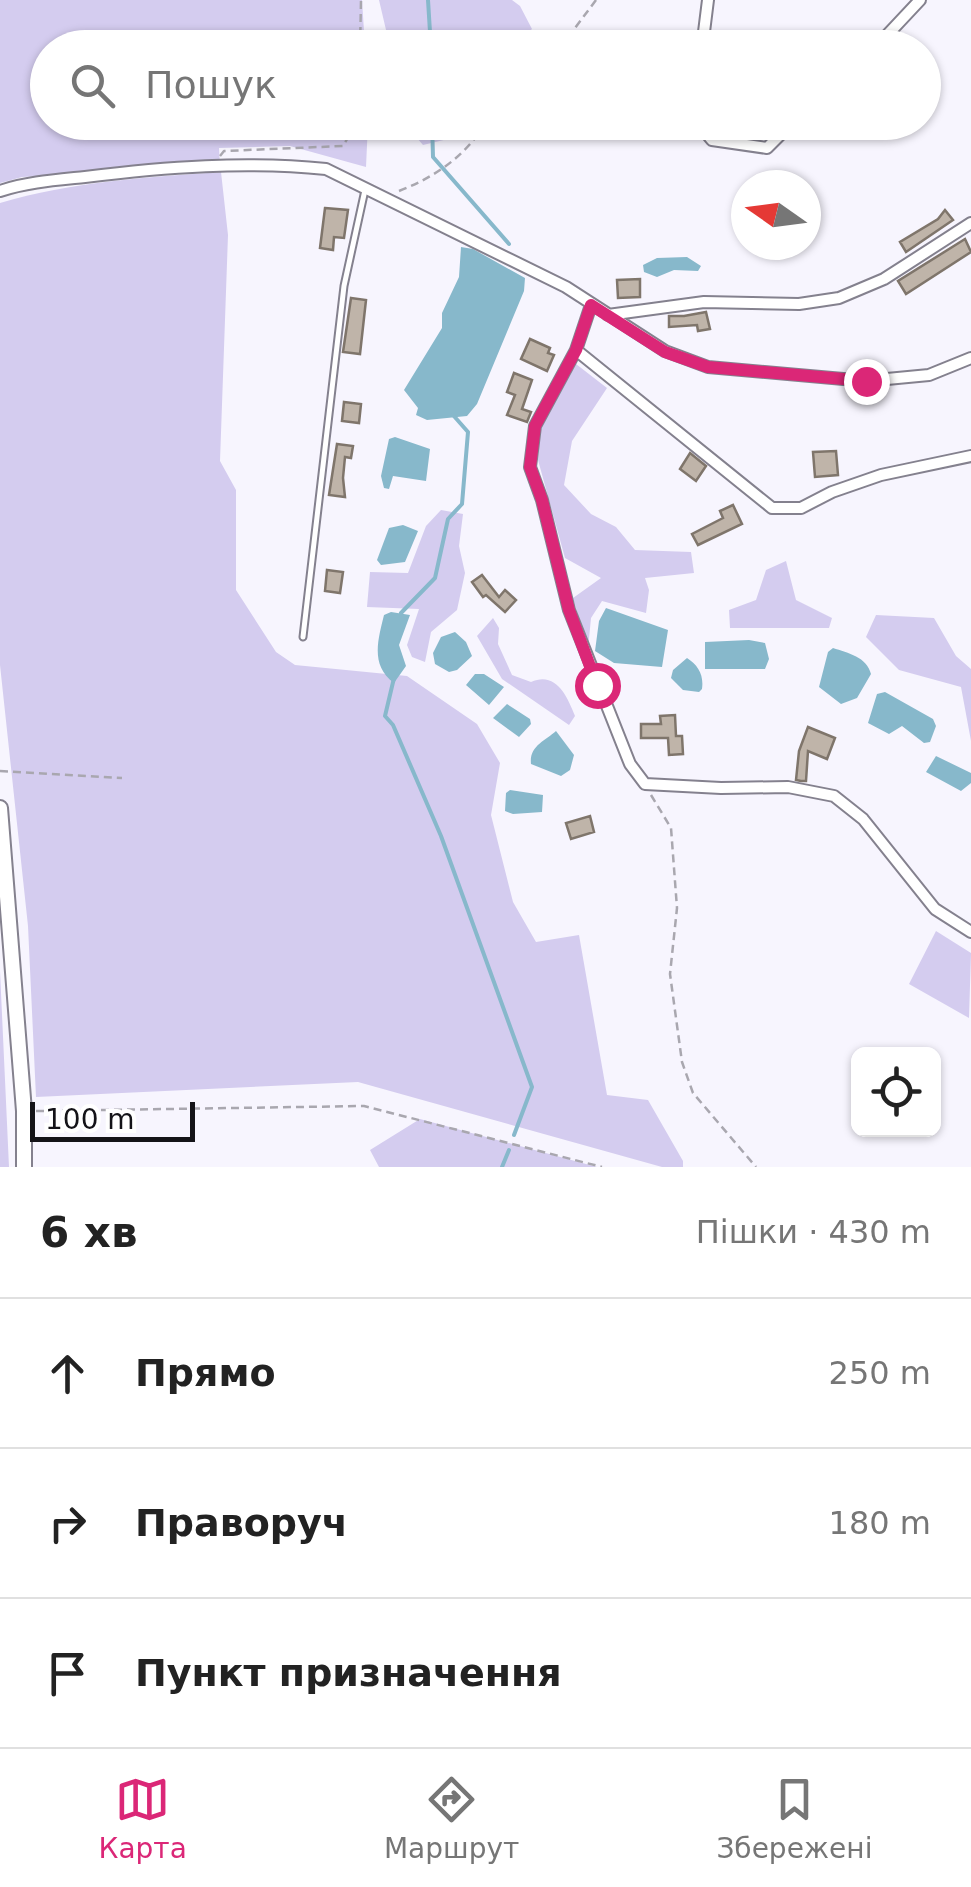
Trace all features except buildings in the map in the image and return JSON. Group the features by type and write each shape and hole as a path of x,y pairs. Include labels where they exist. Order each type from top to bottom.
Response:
{"street":[{"path":"704,30 708,0"},
{"path":"892,30 920,0"},
{"path":"712,140 767,148 775,140"},
{"path":"0,191 18,185 109,174 214,166 326,169 566,288 665,352 708,367 866,381 929,375 971,358"},
{"path":"608,315 704,302 799,304 840,298 884,279 971,223"},
{"path":"591,305 576,350 535,426 530,467 569,610 630,764 644,784 788,787 834,796 863,820 936,909 971,932"},
{"path":"576,350 772,508 801,508 881,475 971,456"},
{"path":"0,808 24,1111 24,1167"}],"lane":[{"path":"303,637 344,286 366,188"}],"path":[{"path":"360,30 361,0"},
{"path":"574,30 596,0"},
{"path":"214,166 224,152 343,146 346,140"},
{"path":"385,196 438,172 476,140"},
{"path":"0,771 122,778"},
{"path":"644,784 671,828 677,908 670,974 682,1062 693,1093 756,1167"},
{"path":"24,1111 364,1106 602,1167"}],"shaded area":[{"path":"0,0 362,0 364,30 30,30 30,140 367,140 366,167 290,146 219,148 220,166 22,177 0,183"},
{"path":"379,0 512,0 520,6 532,29 531,30 386,30"},
{"path":"221,172 228,235 220,461 236,490 236,590 276,652 295,665 407,676 477,724 500,763 491,815 513,902 536,942 579,935 607,1095 648,1100 683,1167 662,1167 358,1082 36,1097 28,926 0,665 0,203 82,185"},
{"path":"576,364 607,388 572,441 564,485 591,514 616,527 635,550 691,552 694,573 645,578 649,590 646,613 602,601 591,618 588,649 573,598 601,578 565,558 538,460 540,426"},
{"path":"441,510 463,514 459,546 465,573 457,610 431,632 425,662 412,657 407,645 419,609 367,607 370,572 408,573 426,526"},
{"path":"786,561 796,600 832,618 829,628 730,628 729,610 756,600 766,570"},
{"path":"876,615 934,618 956,656 971,669 971,741 961,687 899,670 866,637"},
{"path":"493,618 499,628 498,644 512,675 531,682 547,680 559,687 575,716 569,725 502,679 477,636"},
{"path":"936,931 971,953 969,1018 909,984"},
{"path":"0,971 9,1167 0,1167"},
{"path":"420,1119 597,1167 379,1167 370,1150"}],"water":[{"path":"461,247 473,249 525,278 524,291 477,404 467,416 427,420 416,415 418,408 404,390 442,328 442,313 459,277"},
{"path":"687,257 701,266 698,271 674,270 657,277 644,272 643,265 657,258"},
{"path":"395,437 430,449 426,481 393,476 389,489 384,488 381,476 389,439"},
{"path":"403,525 418,531 405,562 381,565 377,560 389,528"},
{"path":"606,608 668,630 662,667 614,663 595,651 599,621"},
{"path":"384,615 410,615 399,645 406,666 394,683 381,668 378,652"},
{"path":"455,632 466,642 472,656 449,672 435,664 433,653 441,637"},
{"path":"705,642 765,643 769,659 765,669 705,669"},
{"path":"833,648 861,660 871,674 857,698 841,704 819,687 828,652"},
{"path":"687,658 701,675 699,692 683,690 671,678 673,670"},
{"path":"475,674 484,674 504,687 489,705 466,685"},
{"path":"885,692 933,719 936,726 930,742 924,743 902,726 889,734 868,723 877,694"},
{"path":"507,704 530,719 531,724 519,737 493,718"},
{"path":"556,731 574,755 570,770 561,776 531,764 535,748"},
{"path":"936,756 971,773 971,783 961,791 926,772"},
{"path":"510,790 543,795 542,812 505,811 506,793"}],"waterway":[{"path":"428,0 430,30"},
{"path":"433,140 433,157 509,244"},
{"path":"401,613 435,578 448,519 462,504 468,432 453,415"},
{"path":"394,678 385,716 393,725 441,836 532,1087 514,1135"},
{"path":"502,1167 509,1150"}],"route":[{"path":"597,685 569,610 530,467 535,426 576,350 591,305 686,361 708,367 866,381"}]}
